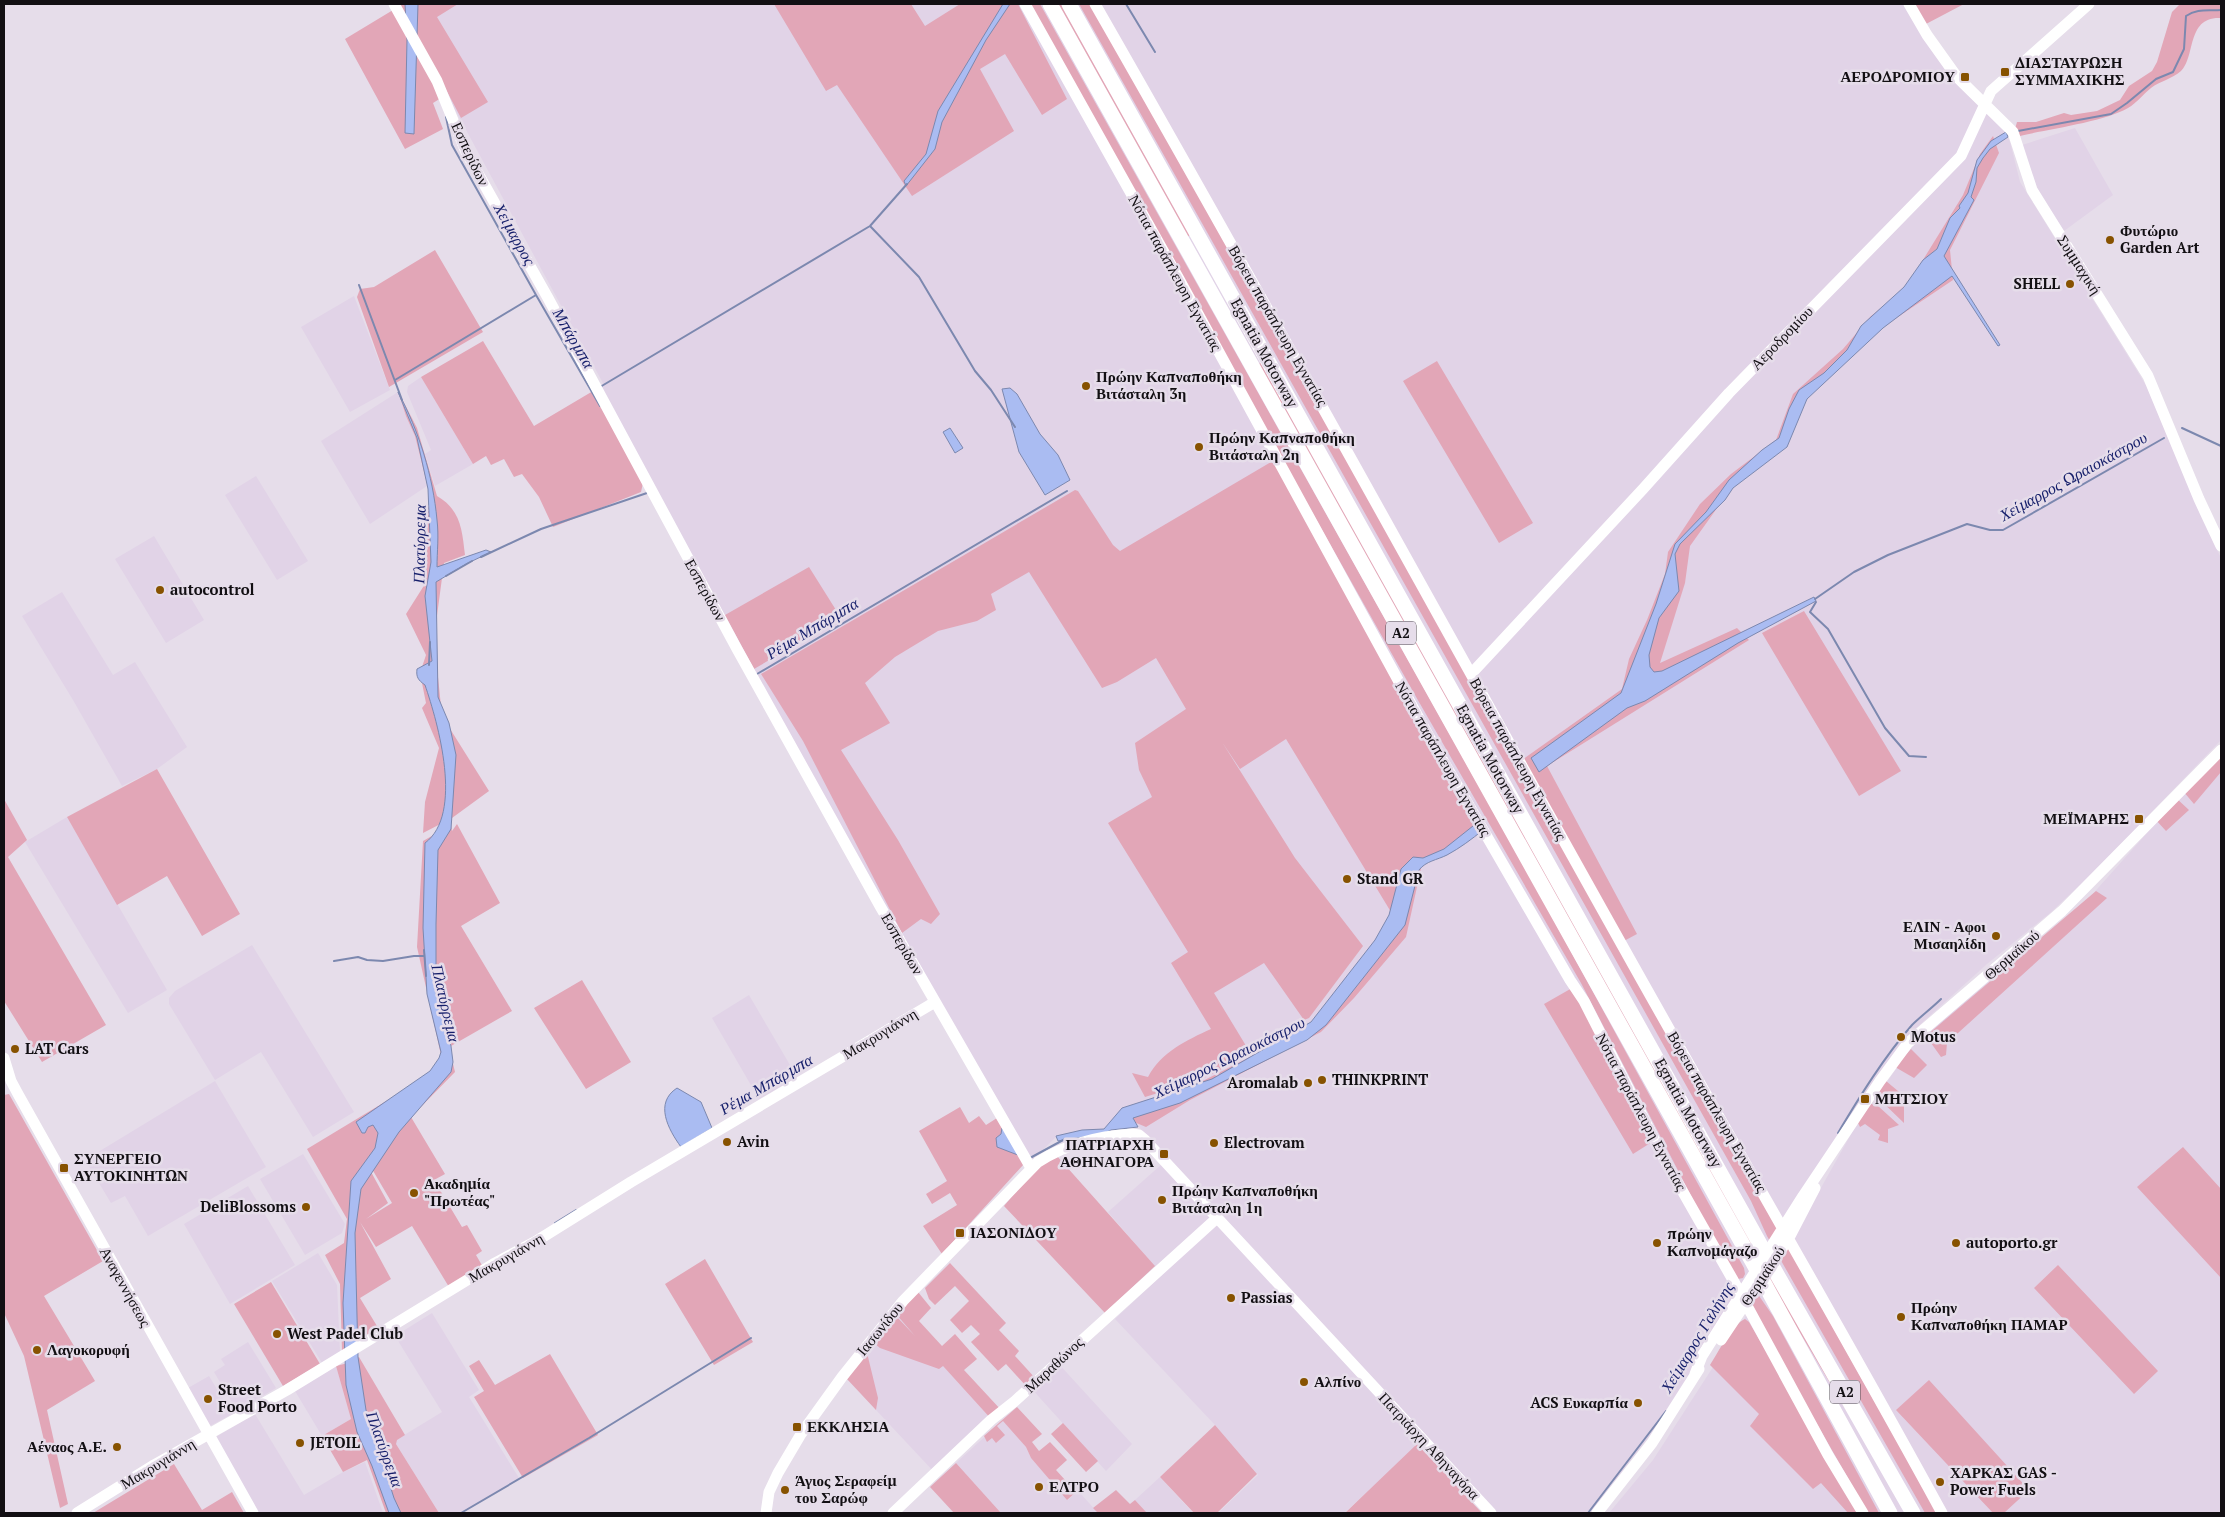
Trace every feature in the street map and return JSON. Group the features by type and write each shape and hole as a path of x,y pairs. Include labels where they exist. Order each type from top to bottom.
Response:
{"highway":[{"name":"Egnatia Motorway","path":"1050,4 1766,1286 1890,1513"},
{"name":"Egnatia Motorway","path":"1069,4 1775,1271 1914,1513"}],"street":[{"name":"Εσπερίδων","path":"394,4 431,70 468,157 548,298 752,677 1031,1168"},
{"name":"Νότια παράπλευρη Εγνατίας","path":"1025,4 1184,287 1427,733 1584,1001 1657,1147 1828,1455 1863,1513"},
{"name":"Βόρεια παράπλευρη Εγνατίας","path":"1095,4 1336,430 1624,949 1942,1513"},
{"name":"Συμμαχική","path":"1910,4 1947,64 2012,132 2032,190 2148,376 2199,499 2221,546"},
{"name":"Αεροδρομίου","path":"1471,674 1644,489 1735,386 1961,156 1984,104 1992,91 2089,4"},
{"name":"Θερμαϊκού","path":"1597,1513 1652,1443 1695,1374 1707,1361 1782,1228 1880,1081 1908,1044 2062,911 2221,750"},
{"name":"Μακρυγιάννη","path":"77,1513 208,1434 338,1360 495,1263 538,1240 631,1182 935,1002"},
{"name":"Αναγεννήσεως","path":"4,1058 7,1084 253,1513"},
{"name":"Πατριάρχη Αθηναγόρα","path":"1031,1168 1066,1146 1136,1134 1145,1140 1491,1513"},
{"name":"Ιασωνίδου","path":"766,1513 772,1484 801,1434 828,1395 903,1301 1031,1168"},
{"name":"Θερμαϊκού","path":"1743,1299 1788,1238 1816,1185 1820,1172"},
{"name":"Μαραθώνος","path":"893,1513 1217,1218"}],"shaded area":[{"path":"398,4 1904,4 1959,87 2005,131 2010,142 2020,182 2147,387 2202,519 2221,558 2221,740 2096,870 2050,913 1987,964 1903,1040 1870,1088 1651,1434 1590,1513 1497,1513 1137,1125 1055,1138 1030,1162 767,695 600,387 604,385"},
{"path":"398,4 458,4 437,17 488,102 461,118 434,67 441,98 433,103 443,129 405,149 345,39 393,10"},
{"path":"774,4 911,4 925,26 960,4 1018,4 1067,99 1042,115 1005,54 980,69 1014,131 912,196 837,85 826,91"},
{"path":"1026,4 1040,4 1546,906 1744,1268 1745,1274 1743,1278 1738,1279 1714,1240 1581,983 1419,702"},
{"path":"1057,4 1061,4 1190,235 1187,237"},
{"path":"1079,4 1091,4 1937,1513 1925,1513 1767,1236 1751,1201"},
{"path":"1914,4 1964,4 1926,24"},
{"path":"2180,4 2221,4 2221,18 2210,19 2202,23 2197,30 2186,65 2181,71 2148,90 2131,106 2118,113 2091,121 2020,136 2015,129 2017,122 2036,122 2064,113 2071,115 2097,111 2120,100 2129,86 2152,71 2157,62 2172,12"},
{"path":"2075,128 2113,195 2064,231 2039,193 2022,145"},
{"path":"1993,136 1999,153 1950,250 1953,280 1880,329 1805,399 1782,450 1735,483 1690,546 1685,583 1660,663 1737,628 1749,640 1547,766 1637,934 1622,942 1522,760 1622,689 1629,659 1665,574 1668,552 1700,504 1731,474 1776,440 1793,394 1843,349 1871,316 1905,289 1963,195 1980,154"},
{"path":"435,250 483,332 389,387 357,297 360,289 374,287"},
{"path":"354,296 390,390 350,412 301,327"},
{"path":"483,341 534,426 593,391 643,483 641,492 553,527 539,497 522,474 514,477 504,459 491,465 486,456 473,464 421,377"},
{"path":"1437,361 1533,523 1499,543 1403,381"},
{"path":"1261,363 1882,1470 1769,1281 1258,364"},
{"path":"421,377 473,464 435,486 425,454 431,450 407,392 408,386"},
{"path":"398,391 417,428 437,496 456,514 461,529 465,555 444,563 434,638 442,716 489,791 452,818 423,833 425,802 439,748 422,708 426,703 420,673 426,655 406,614 425,584 429,492 415,436"},
{"path":"398,392 415,436 427,486 370,524 321,441"},
{"path":"1271,462 1276,465 1478,832 1422,864 1406,937 1354,998 1321,1032 1190,1100 1146,1127 1134,1122 1132,1117 1315,1024 1384,939 1391,912 1286,739 1240,769 1222,742 1295,858 1363,946 1309,1018 1304,1020 1264,963 1214,993 1251,1054 1200,1080 1145,1097 1132,1073 1148,1077 1153,1068 1167,1054 1184,1042 1211,1029 1171,963 1188,952 1108,823 1152,797 1139,770 1135,743 1186,709 1156,658 1117,682 1102,688 1029,572 991,594 996,610 977,621 938,631 895,657 865,683 890,723 841,750 898,840 940,914 931,924 921,919 902,933 803,741 761,674 1075,490 1078,491 1113,545 1120,551"},
{"path":"256,476 308,561 277,580 225,495"},
{"path":"154,536 204,620 166,643 115,559"},
{"path":"809,567 841,618 754,669 725,615"},
{"path":"62,592 113,675 135,662 187,747 157,769 122,786 22,616"},
{"path":"1804,611 1901,771 1859,796 1762,633"},
{"path":"2221,750 2221,1513 1609,1513 1653,1460 1744,1319 1854,1129 1915,1042 2082,906"},
{"path":"2221,751 2221,772 2194,804 2183,791"},
{"path":"157,769 240,914 202,936 167,876 117,905 67,817"},
{"path":"2175,797 2189,810 2166,831 2155,819"},
{"path":"4,799 27,840 8,857 106,1025 42,1062 4,1001"},
{"path":"67,817 167,990 128,1013 25,842"},
{"path":"457,824 500,903 461,926 512,1011 451,1046 439,1005 455,1072 411,1117 445,1174 434,1180 462,1227 467,1225 482,1251 476,1255 483,1267 449,1287 412,1226 376,1247 360,1222 391,1279 360,1298 380,1331 342,1351 340,1284 325,1255 344,1243 347,1219 307,1149 441,1068 441,1055 417,947 423,841 451,825 452,831","holes":["372,1169 392,1203 366,1219 388,1203 370,1170"]},
{"path":"2096,891 2107,898 1947,1043 1946,1055 1941,1057 1926,1036"},
{"path":"252,945 354,1112 313,1137 261,1052 215,1080 169,1004 169,998 175,991"},
{"path":"582,980 631,1062 586,1089 534,1008"},
{"path":"1572,988 1652,1142 1633,1154 1544,1004"},
{"path":"749,995 797,1077 759,1099 712,1018"},
{"path":"1911,1049 1927,1065 1914,1078 1895,1067"},
{"path":"215,1081 266,1167 148,1236 125,1196 111,1203 85,1160"},
{"path":"1886,1081 1904,1096 1904,1123 1875,1095"},
{"path":"9,1094 103,1261 44,1296 95,1381 47,1410 68,1504 60,1508 24,1356 4,1313 4,1095"},
{"path":"1868,1103 1878,1106 1899,1125 1888,1129 1888,1143 1878,1140 1880,1135 1865,1124 1860,1127 1858,1123"},
{"path":"960,1107 969,1123 979,1116 986,1125 997,1118 1024,1164 942,1254 923,1226 957,1205 950,1193 932,1204 926,1194 947,1181 919,1131"},
{"path":"2183,1147 2221,1189 2221,1278 2137,1187"},
{"path":"303,1154 345,1224 342,1233 305,1255 260,1179"},
{"path":"1057,1156 1155,1266 1105,1313 1004,1206 1035,1169"},
{"path":"1162,1164 1425,1439 1344,1513 1218,1513 1258,1475 1215,1425 1115,1319 1162,1275 1108,1212"},
{"path":"248,1186 295,1265 230,1304 184,1224"},
{"path":"318,1253 337,1285 340,1352 322,1363 272,1281"},
{"path":"705,1259 753,1342 714,1365 665,1284"},
{"path":"950,1263 1006,1323 999,1330 1019,1351 1015,1356 1036,1379 1027,1387 1006,1364 998,1371 971,1342 980,1334 971,1325 962,1333 950,1320 969,1301 955,1286 935,1305 929,1299 925,1288"},
{"path":"2058,1265 2158,1371 2134,1394 2034,1288"},
{"name":"West Padel Club","path":"271,1282 320,1364 283,1386 234,1304"},
{"path":"918,1292 931,1308 919,1321 942,1346 955,1334 977,1359 964,1370 1002,1411 992,1420 943,1366 939,1369 880,1348 874,1343 895,1315 915,1336 896,1314"},
{"path":"1757,1293 1773,1316 1879,1513 1868,1513 1751,1309 1752,1301"},
{"path":"432,1313 479,1390 469,1397 519,1478 462,1513 439,1513 396,1444 396,1440 442,1412 395,1336"},
{"path":"896,1314 992,1420 935,1473 847,1379"},
{"path":"1745,1319 1749,1322 1860,1513 1848,1513 1821,1483 1813,1489 1750,1426 1759,1414 1710,1365 1730,1333"},
{"path":"248,1342 276,1388 237,1411 214,1372 225,1365 221,1359"},
{"path":"550,1354 598,1435 523,1478 474,1397 484,1391 469,1366 479,1360 495,1385"},
{"path":"866,1354 878,1398 876,1410 847,1379"},
{"path":"359,1357 405,1435 397,1440 396,1444 439,1513 386,1513 367,1460 343,1472 322,1436 351,1419 336,1366 348,1363"},
{"path":"1057,1362 1132,1444 1106,1471 1030,1387"},
{"path":"336,1366 351,1419 322,1436 295,1391"},
{"path":"209,1376 232,1414 210,1426 188,1388"},
{"path":"1929,1380 2029,1490 2004,1513 1993,1513 1896,1410"},
{"path":"1017,1407 1042,1434 1032,1442 1039,1451 1050,1442 1067,1460 1056,1470 1076,1492 1067,1500 1031,1458 1026,1447 1003,1421 997,1426 1005,1435 996,1443 992,1438 987,1442 984,1436"},
{"path":"255,1414 304,1495 343,1472 365,1462 383,1513 257,1513 214,1438"},
{"path":"1003,1420 1026,1447 1031,1458 1068,1500 1074,1494 1081,1494 1098,1513 1001,1513 956,1463"},
{"path":"1063,1423 1098,1461 1086,1472 1051,1434"},
{"path":"1215,1425 1257,1474 1217,1513 1194,1513 1160,1477"},
{"path":"1417,1444 1482,1513 1345,1513"},
{"path":"956,1463 1001,1513 954,1513 930,1487"},
{"path":"174,1464 202,1510 232,1492 244,1513 93,1513"},
{"path":"1160,1477 1193,1513 1147,1513 1135,1500"},
{"path":"1116,1490 1130,1504 1135,1500 1147,1513 1098,1513 1093,1508"}],"water":[{"path":"405,4 418,4 414,134 405,133 407,40"},
{"path":"1003,4 1010,4 986,40 942,122 935,149 906,186 904,181 926,154 938,111"},
{"path":"2006,132 2008,137 1990,149 1977,168 1976,182 1971,197 1974,200 1944,256 2000,345 1998,346 1952,276 1883,328 1807,399 1787,447 1733,488 1725,500 1680,544 1675,554 1679,591 1659,618 1649,655 1650,667 1654,672 1662,671 1814,597 1816,601 1738,643 1645,701 1627,708 1539,772 1531,758 1621,693 1656,604 1675,544 1706,512 1729,480 1762,450 1779,438 1789,409 1799,390 1824,373 1847,350 1861,326 1904,287 1923,260 1937,249 1950,218 1960,208 1959,206 1968,193 1977,160 1991,141"},
{"path":"1010,388 1017,394 1040,434 1058,455 1070,480 1045,495 1019,452 1002,389"},
{"path":"398,392 419,438 432,487 438,526 437,567 486,550 491,552 436,582 438,697 449,723 456,755 451,829 438,850 436,993 451,1046 453,1062 451,1072 399,1132 361,1189 355,1233 358,1357 366,1410 394,1498 401,1513 389,1513 357,1432 346,1385 343,1303 351,1181 375,1148 378,1133 373,1125 368,1127 365,1133 362,1133 356,1122 430,1071 441,1052 427,994 423,928 425,843 437,829 443,811 446,790 441,744 436,722 425,685 417,676 417,669 432,661 425,596 431,562 428,489 417,438"},
{"path":"950,428 963,448 955,453 943,432"},
{"path":"1478,822 1483,830 1457,849 1428,863 1419,870 1405,925 1326,1025 1307,1040 1180,1103 1133,1118 1138,1127 1111,1130 1103,1134 1058,1141 1056,1136 1082,1130 1104,1129 1122,1108 1212,1079 1311,1022 1375,940 1389,915 1401,869 1413,857 1423,858 1444,849"},
{"path":"677,1088 701,1102 712,1128 681,1147 668,1124 665,1109 666,1101 670,1094"},
{"path":"1002,1128 1023,1157 997,1147 996,1138 1001,1134"}],"waterway":[{"name":"Ρέμα Μπάρμπα","path":"1126,4 1155,52"},
{"name":"Χείμαρρος Ωραιοκάστρου","path":"2018,131 2111,114 2156,79 2173,72 2184,49 2186,16 2198,11 2221,10"},
{"name":"Χείμαρρος","path":"395,380 536,295 452,145 446,117"},
{"name":"Ρέμα Μπάρμπα","path":"600,387 870,226 907,184"},
{"name":"Ρέμα Μπάρμπα","path":"870,226 919,277 975,371 991,390 1015,427"},
{"name":"Πλατύρρεμα","path":"359,285 402,400"},
{"name":"Μπάρμπα","path":"536,295 600,406"},
{"path":"2182,428 2221,446"},
{"name":"Χείμαρρος Ωραιοκάστρου","path":"1815,599 1854,572 1888,555 1967,524 1990,530 2003,530 2164,438"},
{"name":"Ρέμα Μπάρμπα","path":"757,674 1067,491"},
{"name":"Ρέμα Μπάρμπα","path":"481,557 541,529 647,493"},
{"name":"Ρέμα Μπάρμπα","path":"446,576 472,561"},
{"name":"Χείμαρρος Ωραιοκάστρου","path":"1816,602 1810,612 1828,629 1885,728 1909,756 1926,757"},
{"name":"Πλατύρρεμα","path":"429,665 430,642"},
{"name":"Πλατύρρεμα","path":"424,950 426,976"},
{"path":"334,961 358,957 367,960 383,961 424,956"},
{"name":"Χείμαρρος Γαλήνης","path":"1838,1133 1882,1063 1912,1025 1941,999"},
{"name":"Χείμαρρος Ωραιοκάστρου","path":"1030,1158 1065,1139"},
{"name":"Ρέμα Μπάρμπα","path":"555,1223 576,1210"},
{"path":"461,1513 589,1438 751,1338"},
{"name":"Χείμαρρος Γαλήνης","path":"1588,1513 1666,1411"}],"place":[{"name":"ΔΙΑΣΤΑΥΡΩΣΗ ΣΥΜΜΑΧΙΚΗΣ","path":"2005,72"},
{"name":"ΑΕΡΟΔΡΟΜΙΟΥ","path":"1965,77"},
{"name":"Φυτώριο Garden Art","path":"2110,240"},
{"name":"SHELL","path":"2070,284"},
{"name":"Πρώην Καπναποθήκη Βιτάσταλη 3η","path":"1086,386"},
{"name":"Πρώην Καπναποθήκη Βιτάσταλη 2η","path":"1199,447"},
{"name":"autocontrol","path":"160,590"},
{"name":"ΜΕΪΜΑΡΗΣ","path":"2139,819"},
{"name":"Stand GR","path":"1347,879"},
{"name":"ΕΛΙΝ - Αφοι Μισαηλίδη","path":"1996,936"},
{"name":"Motus","path":"1901,1037"},
{"name":"LAT Cars","path":"15,1049"},
{"name":"THINKPRINT","path":"1322,1080"},
{"name":"Aromalab","path":"1308,1083"},
{"name":"ΜΗΤΣΙΟΥ","path":"1865,1099"},
{"name":"Avin","path":"727,1142"},
{"name":"Electrovam","path":"1214,1143"},
{"name":"ΠΑΤΡΙΑΡΧΗ ΑΘΗΝΑΓΟΡΑ","path":"1164,1154"},
{"name":"ΣΥΝΕΡΓΕΙΟ ΑΥΤΟΚΙΝΗΤΩΝ","path":"64,1168"},
{"name":"Ακαδημία \"Πρωτέας\"","path":"414,1193"},
{"name":"Πρώην Καπναποθήκη Βιτάσταλη 1η","path":"1162,1200"},
{"name":"DeliBlossoms","path":"306,1207"},
{"name":"ΙΑΣΟΝΙΔΟΥ","path":"960,1233"},
{"name":"πρώην Καπνομάγαζο","path":"1657,1243"},
{"name":"autoporto.gr","path":"1956,1243"},
{"name":"Passias","path":"1231,1298"},
{"name":"Πρώην Καπναποθήκη ΠΑΜΑΡ","path":"1901,1317"},
{"name":"West Padel Club","path":"277,1334"},
{"name":"Λαγοκορυφή","path":"37,1350"},
{"name":"Αλπίνο","path":"1304,1382"},
{"name":"Street Food Porto","path":"208,1399"},
{"name":"ACS Ευκαρπία","path":"1638,1403"},
{"name":"ΕΚΚΛΗΣΙΑ","path":"797,1427"},
{"name":"JETOIL","path":"300,1443"},
{"name":"Αέναος Α.Ε.","path":"117,1447"},
{"name":"ΧΑΡΚΑΣ GAS - Power Fuels","path":"1940,1482"},
{"name":"ΕΛΤΡΟ","path":"1039,1487"},
{"name":"Άγιος Σεραφείμ του Σαρώφ","path":"785,1490"}]}
